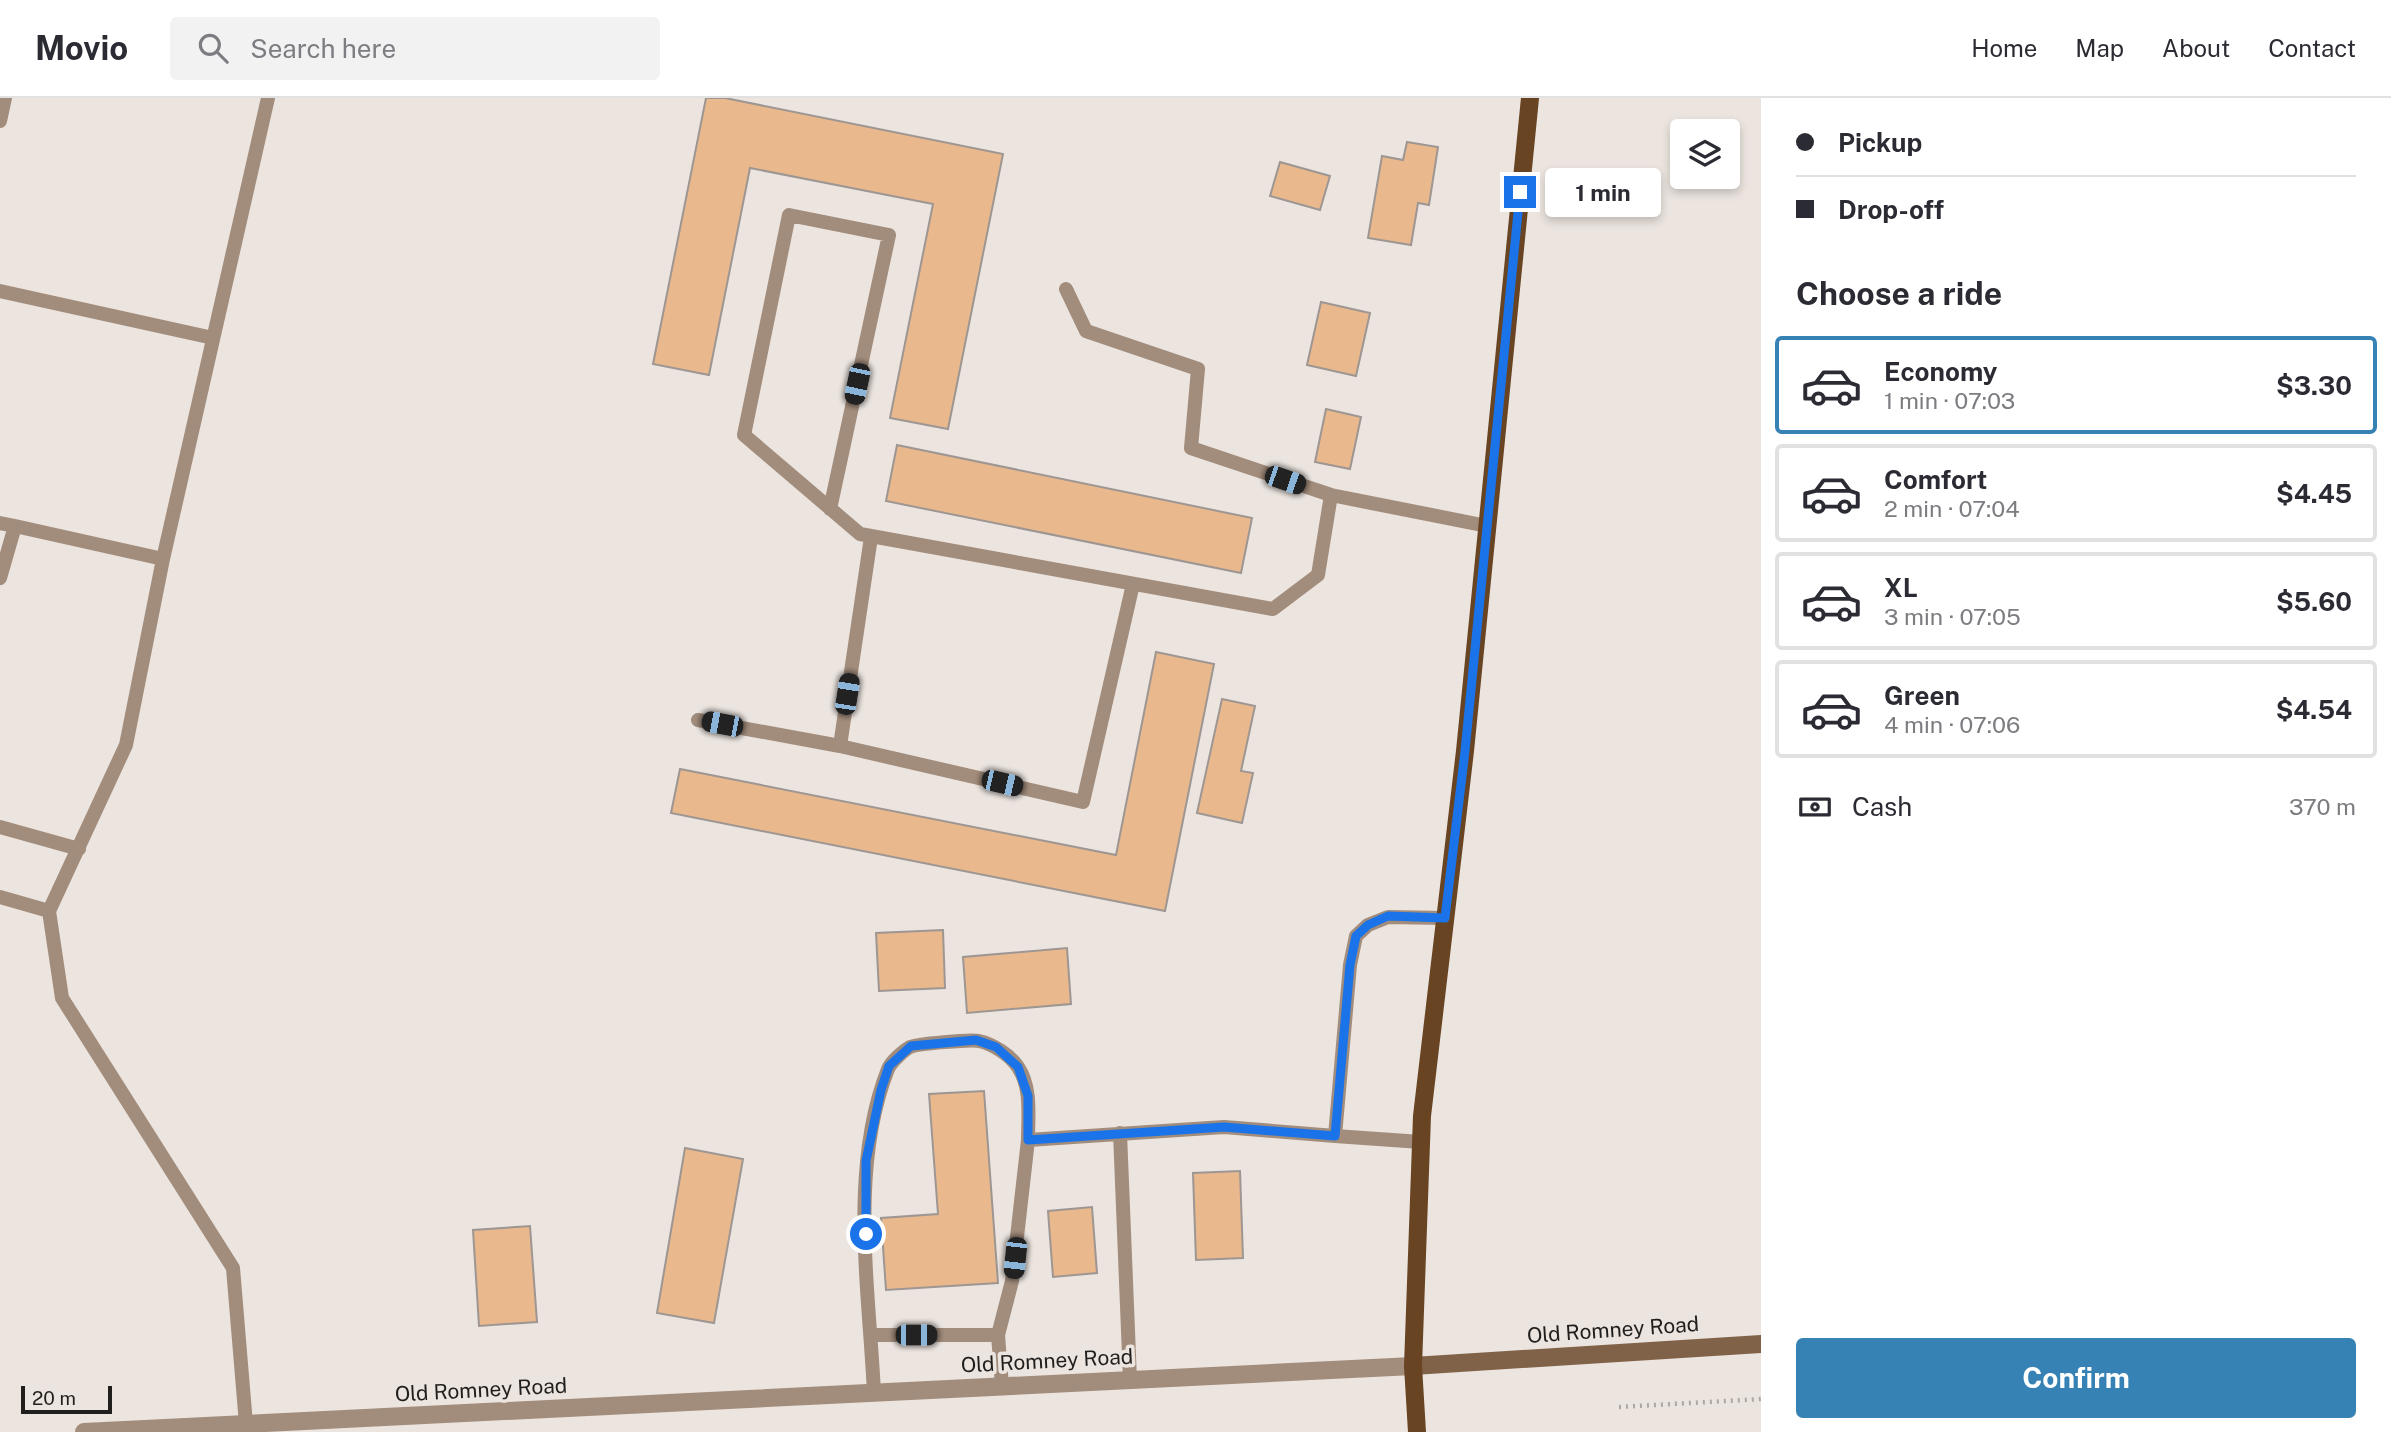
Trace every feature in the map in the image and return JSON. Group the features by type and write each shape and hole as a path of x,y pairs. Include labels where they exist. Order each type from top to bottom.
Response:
{"main road":[{"path":"1417,1432 1413,1366 1424,1103 1487,526 1530,98"}],"street":[{"name":"Old Romney Road","path":"84,1432 1413,1366 1761,1344"}],"lane":[{"path":"0,121 5,98"},
{"path":"246,1424 233,1268 62,998 50,911 126,745 163,559 268,98"},
{"path":"830,509 889,235 789,215 744,435 830,509 860,534 1273,610 1318,576 1332,495"},
{"path":"1066,289 1086,331 1198,369 1191,448 1332,495 1487,526"},
{"path":"0,291 213,338"},
{"path":"0,523 163,559"},
{"path":"0,578 15,526"},
{"path":"840,746 871,537"},
{"path":"698,720 840,746 1083,802 1133,584"},
{"path":"0,827 79,849"},
{"path":"0,897 50,911"},
{"path":"1335,1136 1350,965 1356,936 1368,925 1388,916 1445,918"},
{"path":"874,1393 865,1259 866,1161 881,1090 889,1066 911,1046 976,1040 996,1047 1018,1067 1028,1096 1028,1140 1012,1281 998,1335 1002,1386"},
{"path":"1028,1140 1224,1127 1421,1142"},
{"path":"1120,1133 1130,1380"},
{"path":"871,1335 998,1335"}],"path":[{"path":"1619,1407 1761,1399"}],"building":[{"path":"706,98 725,98 1003,154 948,429 890,418 933,204 750,168 709,375 653,364"},
{"path":"1407,142 1438,147 1429,205 1418,203 1411,245 1368,238 1382,156 1403,160"},
{"path":"1280,162 1330,176 1320,210 1270,196"},
{"path":"1321,302 1370,313 1356,376 1307,365"},
{"path":"1326,409 1361,417 1350,469 1315,462"},
{"path":"897,445 1252,518 1241,573 886,501"},
{"path":"1156,652 1214,664 1165,911 671,813 680,769 1116,855"},
{"path":"1222,699 1255,706 1241,771 1253,773 1242,823 1197,813"},
{"path":"943,930 945,988 879,991 876,933"},
{"path":"1067,948 1071,1004 967,1013 963,957"},
{"path":"984,1091 998,1283 886,1290 881,1218 938,1214 929,1094"},
{"path":"685,1148 743,1159 714,1323 657,1313"},
{"path":"1240,1171 1243,1258 1196,1260 1193,1173"},
{"path":"1092,1207 1097,1273 1053,1277 1048,1211"},
{"path":"530,1226 537,1322 479,1326 473,1230"}],"route":[{"path":"866,1234 866,1161 881,1090 889,1066 911,1046 976,1040 996,1047 1018,1067 1028,1096 1028,1140 1224,1127 1335,1136 1350,965 1356,936 1368,925 1388,916 1445,918 1465,751 1520,192"}]}
